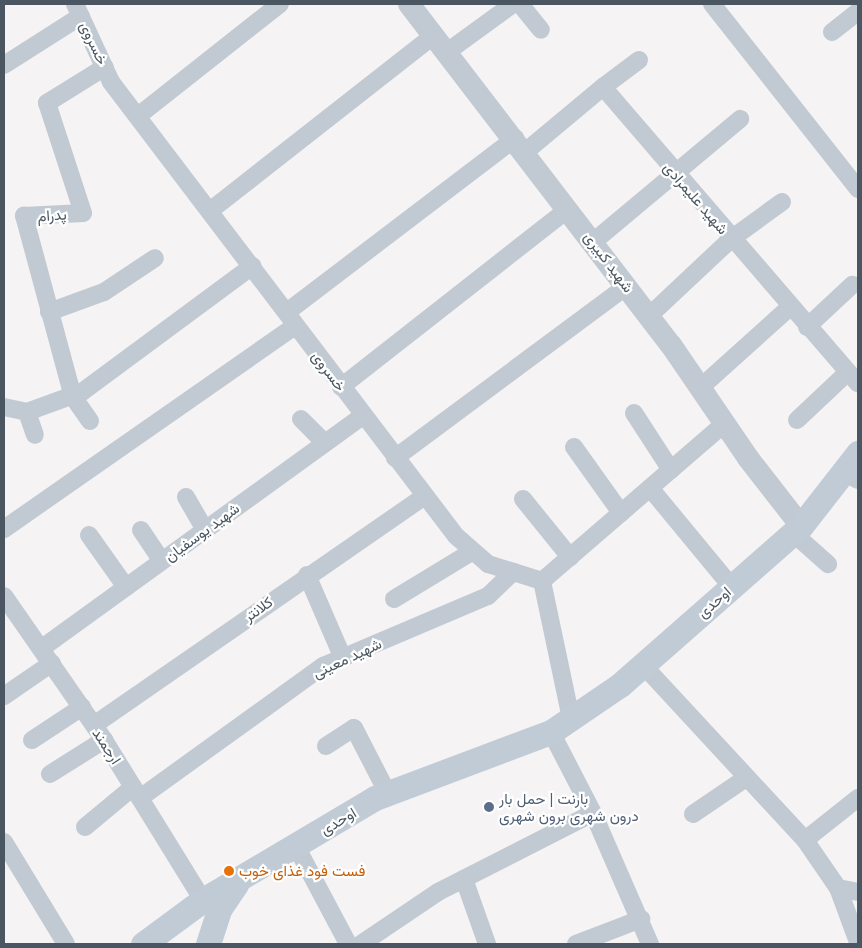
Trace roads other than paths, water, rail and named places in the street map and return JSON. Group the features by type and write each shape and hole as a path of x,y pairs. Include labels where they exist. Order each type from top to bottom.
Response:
{"main road":[{"name":"اوحدی","path":"153,942 203,900 388,794 561,726 643,665 732,587 797,529 854,469"},
{"path":"208,944 220,908 240,880"}],"street":[{"path":"138,116 280,4"},
{"name":"شهید کبیری","path":"409,4 520,145 627,286 725,423 797,529"},
{"path":"211,210 440,43 513,4"},
{"path":"520,4 541,30"},
{"path":"712,4 858,189"},
{"path":"4,65 78,7"},
{"name":"خسروی","path":"78,7 105,67 138,116 211,210 362,416 425,496 488,564 542,581"},
{"path":"832,32 858,12"},
{"path":"4,529 291,319 520,145 639,60"},
{"name":"پدرام","path":"90,421 73,397 24,216 82,213 47,104 105,67"},
{"name":"شهید علیمرادی","path":"603,87 676,176 853,378"},
{"path":"593,242 676,176 740,119"},
{"path":"648,316 731,238 782,202"},
{"path":"341,387 568,209"},
{"path":"49,312 104,292 155,258"},
{"path":"4,407 27,412 73,397 252,266"},
{"path":"807,327 852,285"},
{"path":"395,458 627,286"},
{"path":"700,388 790,307"},
{"path":"797,420 853,378"},
{"path":"27,412 35,435"},
{"path":"634,413 671,470"},
{"name":"شهید یوسفیان","path":"42,648 362,416"},
{"path":"301,419 325,443"},
{"path":"650,944 641,918 593,813 561,726 542,581 725,423"},
{"path":"574,446 621,513"},
{"path":"650,488 732,587"},
{"name":"کلانتر","path":"94,725 307,575 425,496"},
{"path":"186,497 205,530"},
{"path":"524,499 570,557"},
{"path":"797,529 828,564"},
{"path":"141,530 162,561"},
{"path":"89,535 126,587"},
{"path":"394,599 473,550"},
{"name":"شهید معینی","path":"85,827 288,690 343,658 488,596 513,572"},
{"path":"307,575 343,658"},
{"name":"ارجمند","path":"4,596 42,648 104,740 203,900"},
{"path":"4,696 52,663"},
{"path":"643,665 805,840 838,888 858,942"},
{"path":"32,740 82,707"},
{"path":"326,746 354,728 388,794"},
{"path":"50,774 104,740"},
{"path":"693,814 746,778"},
{"path":"805,840 858,798"},
{"path":"360,944 464,879 593,813"},
{"path":"4,842 66,944"},
{"path":"296,846 348,944"},
{"path":"464,879 487,944"},
{"path":"838,888 858,892"},
{"path":"576,944 641,918"}],"place":[{"name":"بارنت | حمل بار درون شهری برون شهری","path":"489,807"},
{"name":"فست فود غذای خوب","path":"229,871"}]}
